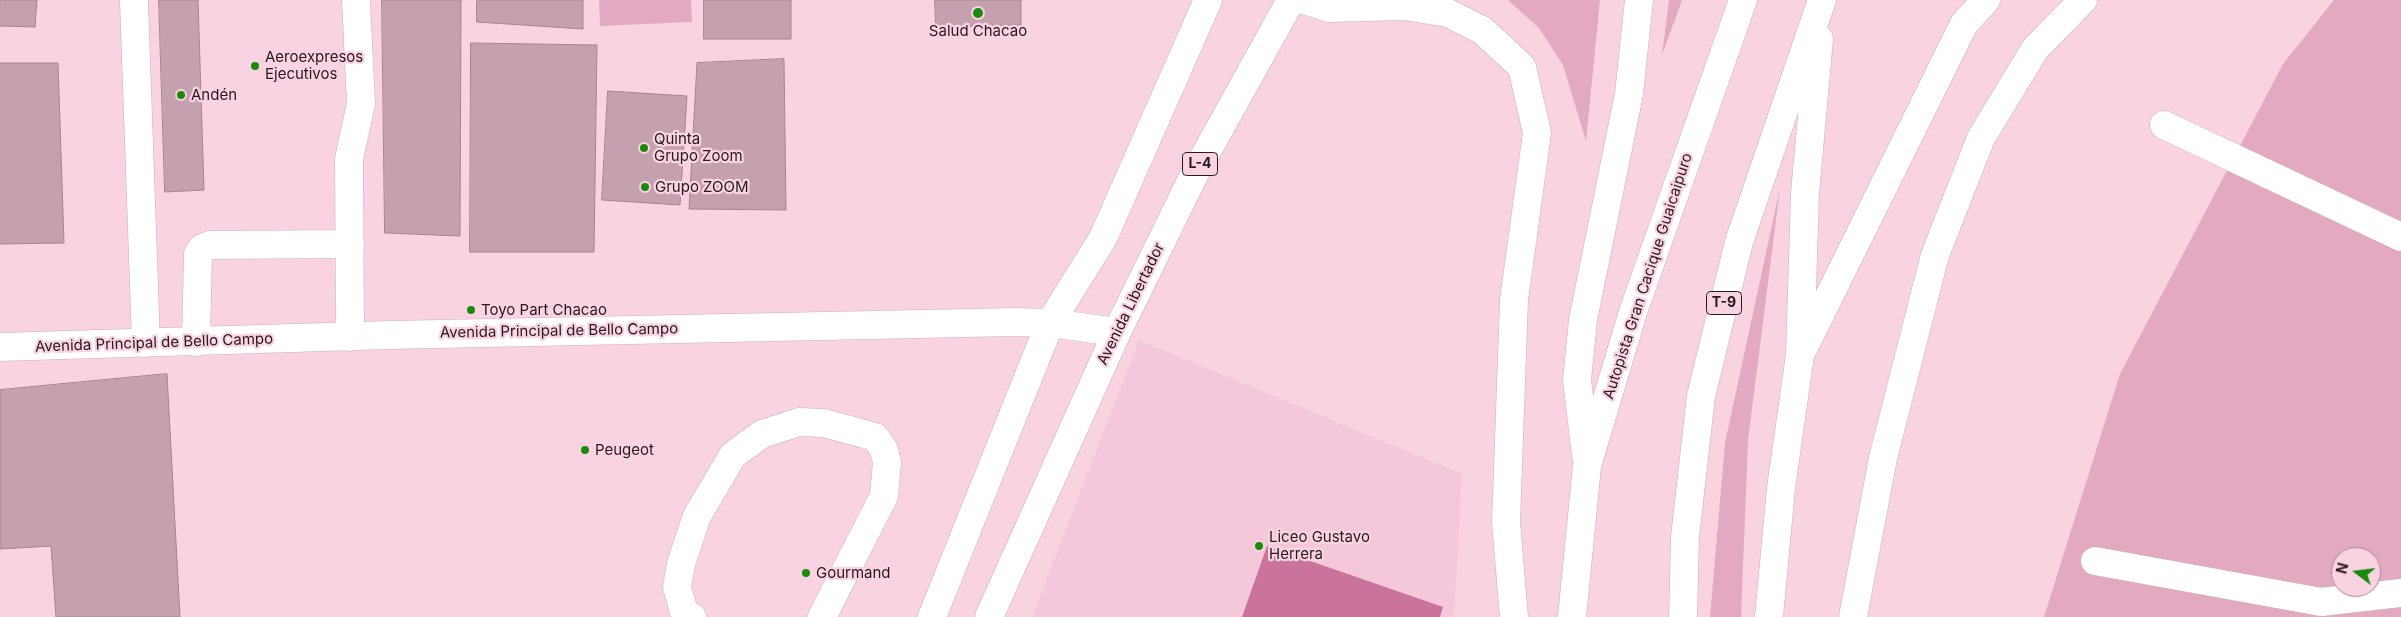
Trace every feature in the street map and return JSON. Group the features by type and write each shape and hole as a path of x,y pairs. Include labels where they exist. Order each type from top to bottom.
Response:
{"main road":[{"path":"350,337 349,159 361,104 356,0"},
{"path":"932,617 1050,323 1103,238 1208,0"},
{"name":"Avenida Libertador","path":"989,617 1117,332 1196,173 1291,0"},
{"path":"1304,0 1330,8 1404,6 1448,13 1482,30 1522,67 1537,133 1514,300 1506,522 1514,617"},
{"path":"1587,466 1577,380 1583,320 1628,94 1639,0"},
{"name":"Autopista Gran Cacique Guaicaipuro","path":"1572,617 1587,466 1633,312 1743,0"},
{"path":"1769,617 1781,488 1800,355 1805,192 1822,0"},
{"name":"T-9","path":"1683,617 1685,537 1701,396 1739,242 1822,0"},
{"path":"1800,355 1964,24 1986,0"},
{"path":"1853,617 1883,458 1935,255 1981,138 2035,49 2083,0"},
{"path":"134,2 146,343"},
{"path":"2164,125 2401,237"},
{"path":"196,342 198,254 202,248 210,244 350,244"},
{"name":"Avenida Principal de Bello Campo","path":"0,347 350,337 1050,323 1117,332"},
{"path":"692,617 684,612 677,587 681,564 697,516 728,462 733,455 762,434 799,422 824,422 875,437 884,450 887,462 884,496 822,617"},
{"path":"2095,560 2321,602 2401,593"}],"shaded area":[{"path":"599,0 691,0 692,22 600,26"},
{"path":"1508,0 1600,0 1586,141 1563,65 1539,28"},
{"path":"1669,0 1682,0 1662,55"},
{"path":"2334,0 2401,0 2401,617 2044,617 2120,374 2283,64"},
{"path":"1780,188 1748,440 1741,617 1710,617 1725,443"},
{"name":"Liceo Gustavo Herrera","path":"1139,340 1462,474 1454,617 1032,617"},
{"path":"1267,546 1443,607 1440,617 1242,617"}],"building":[{"path":"0,0 37,0 35,27 0,26"},
{"name":"Andén","path":"159,0 198,0 204,190 165,192"},
{"path":"382,0 461,0 460,236 385,233"},
{"path":"477,0 583,0 583,29 477,22"},
{"path":"704,0 791,0 791,39 704,39"},
{"name":"Salud Chacao","path":"935,0 1021,0 1021,25 936,27"},
{"path":"471,43 597,45 594,252 470,252"},
{"path":"784,59 786,210 689,209 697,63"},
{"path":"0,63 58,63 64,243 0,244"},
{"name":"Quinta Grupo Zoom","path":"608,91 687,96 680,205 602,200"},
{"path":"167,374 180,617 56,617 51,546 0,549 0,390"}],"place":[{"name":"Salud Chacao","path":"978,13"},
{"name":"Aeroexpresos Ejecutivos","path":"255,66"},
{"name":"Andén","path":"181,95"},
{"name":"Quinta Grupo Zoom","path":"644,148"},
{"name":"Grupo ZOOM","path":"645,187"},
{"name":"Toyo Part Chacao","path":"471,310"},
{"name":"Peugeot","path":"585,450"},
{"name":"Liceo Gustavo Herrera","path":"1259,546"},
{"name":"Gourmand","path":"806,573"}]}
